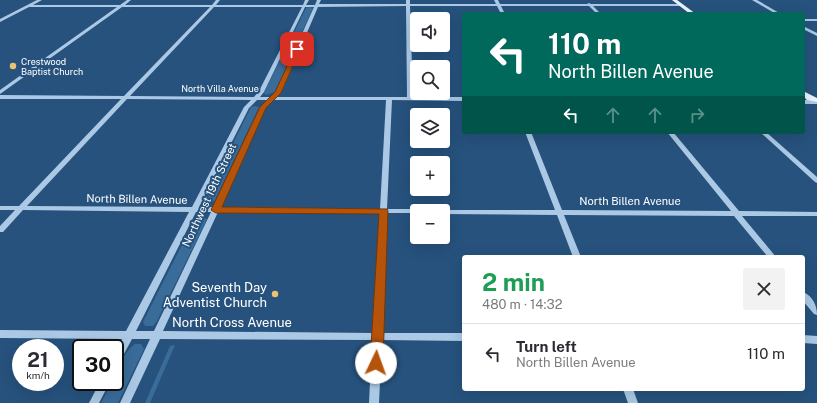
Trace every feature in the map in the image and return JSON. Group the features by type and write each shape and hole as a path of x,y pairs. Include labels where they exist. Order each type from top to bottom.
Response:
{"main road":[{"path":"674,0 690,12"}],"street":[{"path":"1,20 40,0"},
{"path":"0,92 129,0"},
{"path":"0,230 218,0"},
{"path":"496,0 502,12"},
{"path":"585,0 597,12"},
{"path":"754,0 775,12"},
{"path":"29,6 306,3 680,5"},
{"name":"Northwest 19th Street","path":"124,345 247,107 261,92 306,3"},
{"name":"Northwest 19th Street","path":"125,403 263,107 278,93 318,3"},
{"path":"408,3 410,98"},
{"path":"805,20 817,20"},
{"path":"805,28 817,35"},
{"name":"North Villa Avenue","path":"0,97 410,98"},
{"path":"374,403 389,99"},
{"name":"North Villa Avenue","path":"450,99 462,99"},
{"path":"529,134 576,255"},
{"path":"672,134 770,255"},
{"path":"765,134 817,181"},
{"name":"North Billen Avenue","path":"0,208 410,211"},
{"name":"North Billen Avenue","path":"450,212 817,214"},
{"path":"805,297 817,312"},
{"name":"North Cross Avenue","path":"0,334 462,337"},
{"path":"805,339 817,340"},
{"path":"94,403 100,391"},
{"path":"629,391 633,403"}],"shaded area":[{"path":"306,8 313,8 275,92 266,95 264,93"},
{"path":"251,107 259,107 215,200 211,203 206,203 205,200"},
{"path":"200,216 207,219 157,321 153,326 145,326 143,322 195,219"},
{"path":"135,344 141,344 144,349 124,391 124,357"},
{"path":"175,345 150,403 145,403 170,346"},
{"path":"107,391 124,391 118,403 101,403"}],"place":[{"name":"Crestwood Baptist Church","path":"13,66"},
{"name":"Seventh Day Adventist Church","path":"275,294"}],"route":[{"path":"297,49 278,93 263,107 216,210 384,211 376,363"}]}
